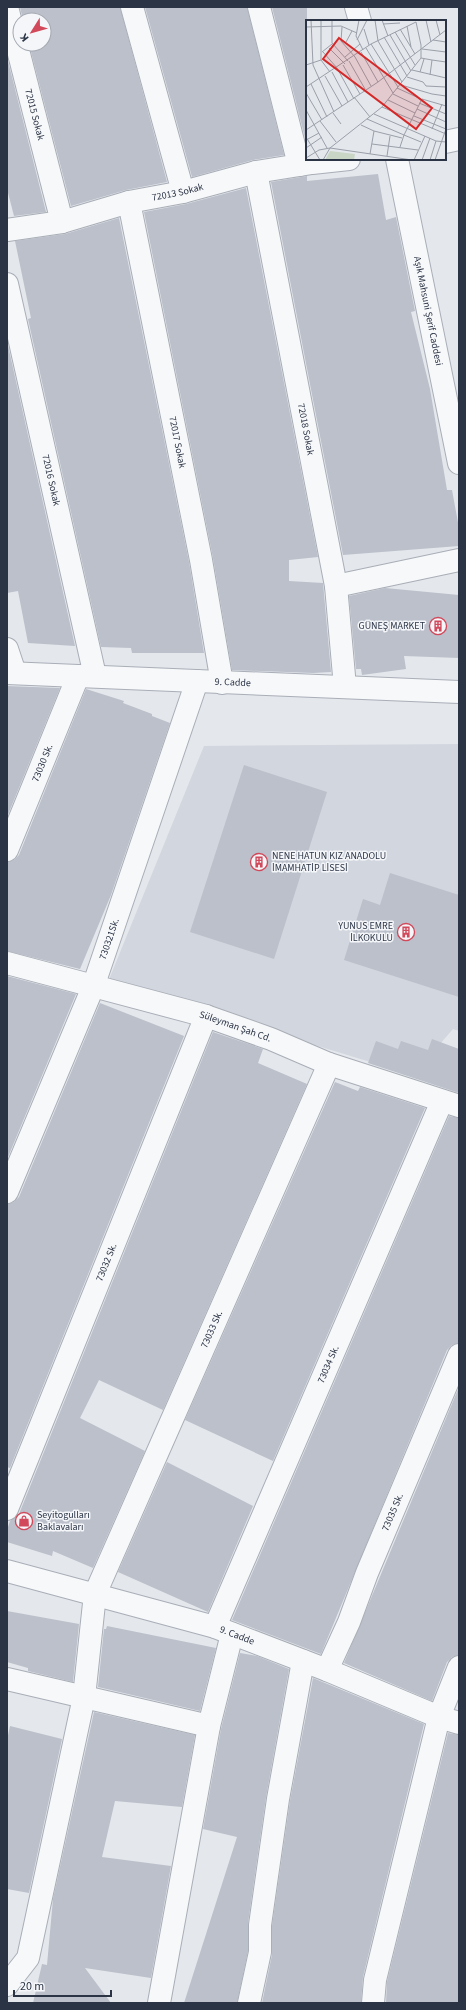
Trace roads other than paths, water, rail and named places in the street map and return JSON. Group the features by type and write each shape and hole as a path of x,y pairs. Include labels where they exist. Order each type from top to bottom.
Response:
{"street":[{"name":"72015 Sokak","path":"7,7 62,222"},
{"path":"132,7 182,192"},
{"path":"259,7 299,165"},
{"path":"356,7 360,20"},
{"path":"446,142 459,139"},
{"name":"72013 Sokak","path":"7,230 62,222 129,202 182,192 256,172 341,160"},
{"name":"Aşık Mahsuni Şerif Caddesi","path":"397,160 459,463"},
{"name":"72018 Sokak","path":"256,172 336,586 345,687"},
{"name":"72017 Sokak","path":"129,202 201,560 222,683"},
{"name":"72016 Sokak","path":"7,284 87,676"},
{"path":"336,586 459,560"},
{"path":"7,649 11,673"},
{"name":"9. Cadde","path":"11,673 459,692"},
{"name":"73030 Sk.","path":"7,850 87,676"},
{"name":"730321Sk.","path":"7,1192 93,987 197,681"},
{"name":"Süleyman Şah Cd.","path":"7,963 206,1016 272,1039 329,1064 451,1104"},
{"name":"73032 Sk.","path":"7,1509 206,1016"},
{"name":"73033 Sk.","path":"7,1985 28,1958 84,1697 95,1594 329,1064"},
{"name":"73034 Sk.","path":"159,2003 209,1726 223,1630 451,1104"},
{"name":"73035 Sk.","path":"327,1670 349,1622 367,1573 459,1355"},
{"name":"9. Cadde","path":"7,1571 223,1630 327,1670 439,1717 459,1723"},
{"path":"249,2003 260,1952 260,1925 278,1799 302,1661"},
{"path":"373,2003 375,1980 439,1717 459,1667"},
{"path":"7,1679 209,1726"}],"place":[{"name":"GÜNEŞ MARKET","path":"438,626"},
{"name":"NENE HATUN KIZ ANADOLU İMAMHATİP LİSESİ","path":"259,862"},
{"name":"YUNUS EMRE İLKOKULU","path":"406,932"},
{"name":"Seyitogulları Baklavaları","path":"24,1521"}]}
